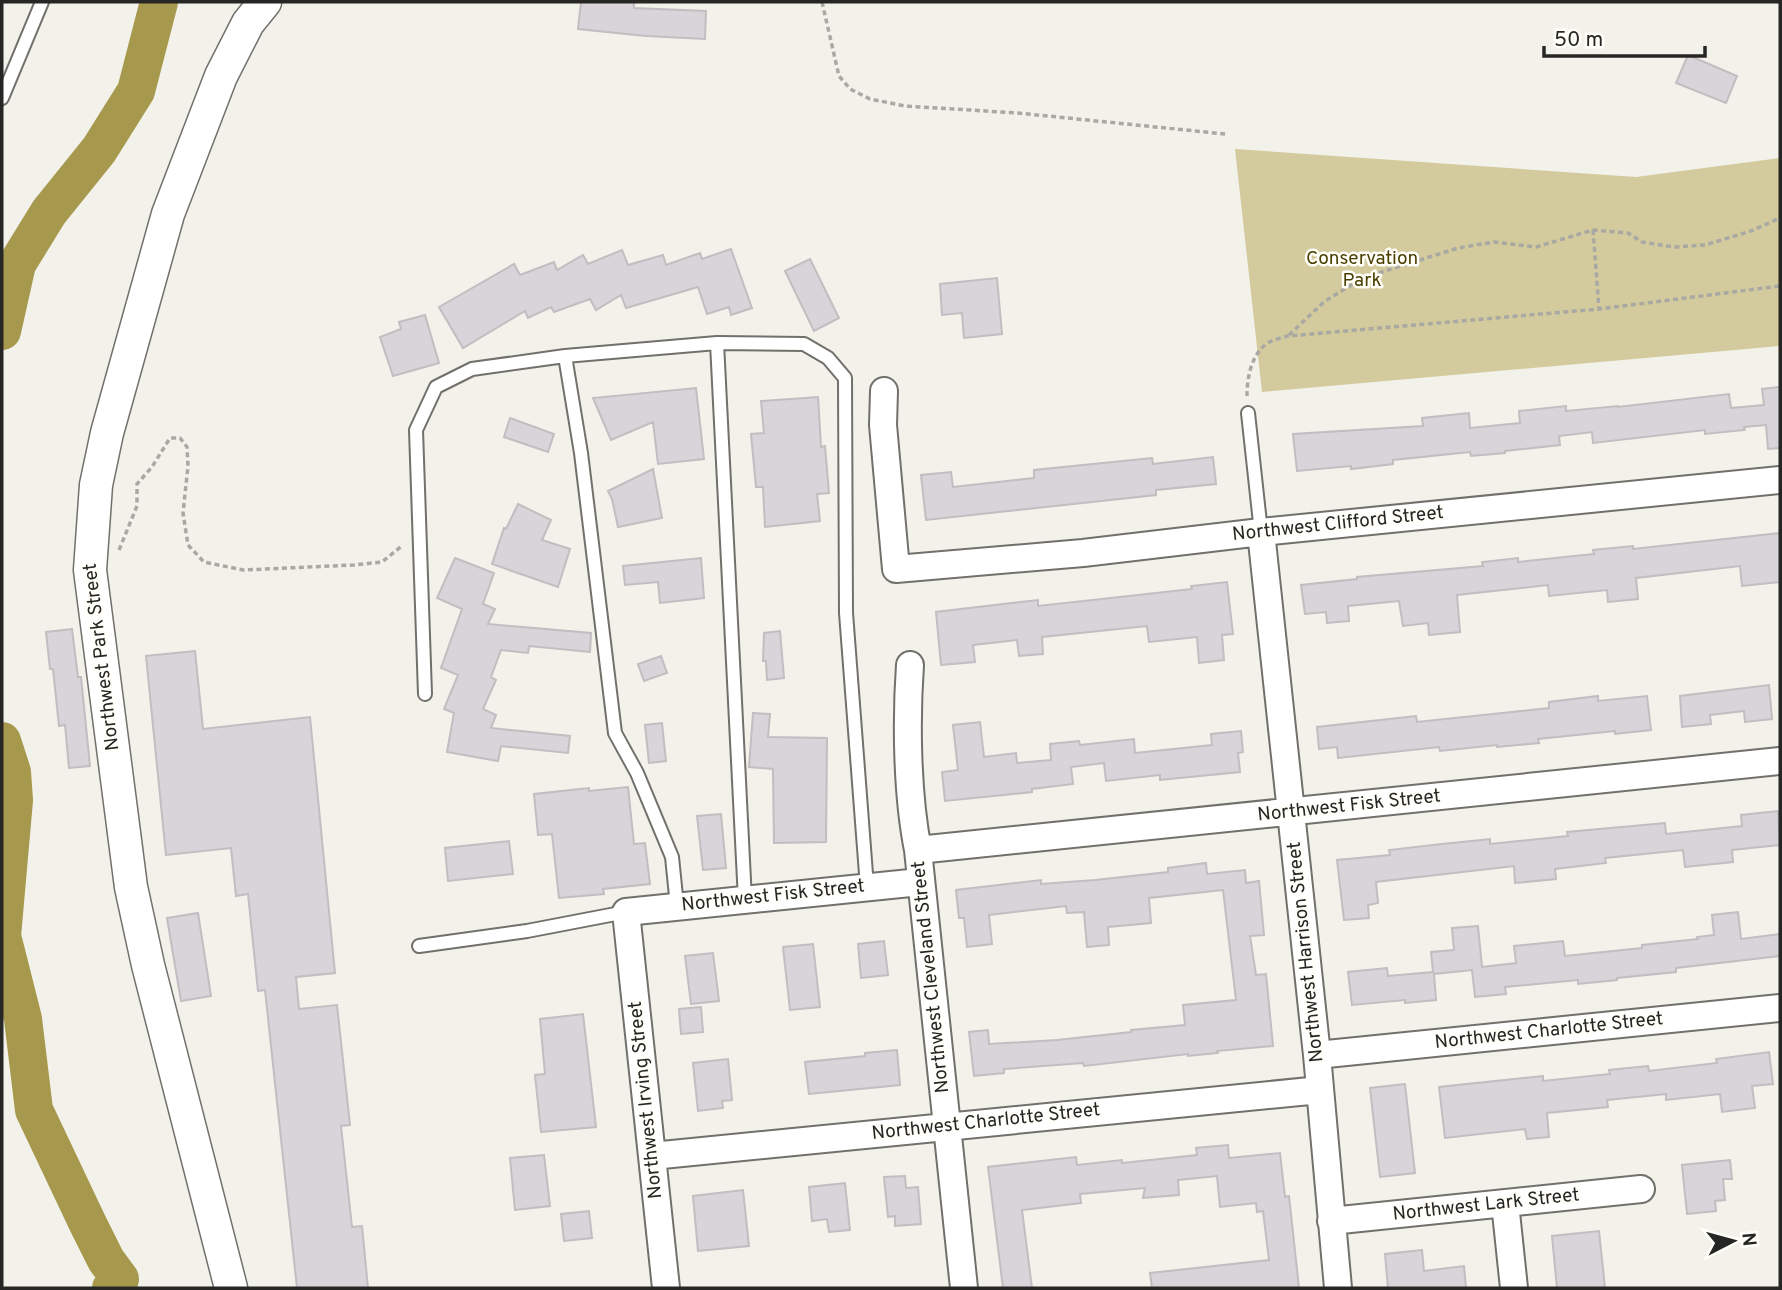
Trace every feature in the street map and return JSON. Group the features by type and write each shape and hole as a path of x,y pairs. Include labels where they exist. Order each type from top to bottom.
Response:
{"street":[{"name":"Northwest Park Street","path":"231,1288 148,965 131,887 90,570 96,485 107,433 168,214 221,76 248,23 265,2"},
{"name":"Northwest Clifford Street","path":"884,391 883,425 896,569 1083,553 1261,532 1780,480"},
{"name":"Northwest Harrison Street","path":"1261,532 1317,1055 1338,1288"},
{"name":"Northwest Cleveland Street","path":"910,665 907,697 912,823 918,850 964,1288"},
{"name":"Northwest Fisk Street","path":"918,850 1780,761"},
{"name":"Northwest Fisk Street","path":"626,912 920,882"},
{"name":"Northwest Irving Street","path":"626,912 666,1288"},
{"name":"Northwest Charlotte Street","path":"1317,1055 1780,1008"},
{"name":"Northwest Charlotte Street","path":"652,1156 1320,1090"},
{"name":"Northwest Lark Street","path":"1331,1221 1642,1189"},
{"path":"1505,1203 1514,1288"}],"lane":[{"path":"2,98 42,2"},
{"path":"717,343 745,900"},
{"path":"425,694 416,430 436,387 472,369 565,356 717,343 804,344 828,358 845,377 846,613 867,887"},
{"path":"565,356 581,453 615,733 637,773 672,857 677,906"},
{"path":"1248,413 1261,532"},
{"path":"419,946 527,931 626,912"}],"path":[{"path":"822,2 839,76 850,89 870,99 905,106 1018,113 1224,134"},
{"path":"1248,413 1247,384 1253,360 1267,344 1287,335 1325,301 1363,278 1458,248 1494,242 1536,247 1593,230 1628,233 1642,242 1674,247 1705,244 1751,231 1780,218"},
{"path":"1593,230 1599,309"},
{"path":"1287,335 1599,309 1780,286"},
{"path":"118,552 137,506 137,484 152,467 170,438 180,438 187,447 188,466 183,513 188,545 204,562 243,570 382,562 419,527"}],"green space":[{"name":"Conservation Park","path":"1235,149 1636,177 1780,158 1780,346 1262,392"}],"building":[{"path":"581,2 634,2 634,8 706,11 705,39 578,29"},
{"path":"1688,55 1737,76 1726,103 1676,83"},
{"path":"731,249 752,308 731,315 729,307 707,314 698,287 626,308 621,295 596,310 590,299 554,312 551,307 528,318 525,311 463,348 439,307 514,264 520,275 554,262 557,270 583,255 588,264 622,250 628,265 663,255 666,265 700,253 702,259"},
{"path":"810,259 839,318 814,331 785,271"},
{"path":"997,278 1002,334 964,338 962,313 942,315 940,284"},
{"path":"425,315 439,363 393,376 380,337 401,329 399,322"},
{"path":"1780,387 1780,448 1768,449 1766,425 1744,427 1745,430 1705,434 1705,430 1593,443 1592,432 1559,436 1560,445 1505,453 1471,456 1470,452 1393,460 1393,464 1351,469 1351,466 1297,471 1293,434 1423,426 1422,418 1469,413 1470,428 1520,423 1519,411 1566,406 1566,411 1618,407 1729,394 1731,408 1764,405 1762,389"},
{"path":"696,388 704,459 658,464 653,422 611,440 593,398"},
{"path":"818,397 821,447 825,446 829,493 817,494 820,521 765,527 763,487 756,487 751,434 764,433 761,401"},
{"path":"510,418 554,434 548,452 504,437"},
{"path":"1213,457 1216,484 1156,490 1156,495 926,520 921,475 951,472 953,487 1034,478 1034,470 1152,458 1153,464"},
{"path":"653,469 662,518 618,527 608,491"},
{"path":"518,504 551,520 542,540 570,549 558,587 492,564 504,528 506,529"},
{"path":"1780,533 1780,582 1742,586 1740,566 1636,578 1638,599 1608,602 1607,590 1549,596 1548,585 1457,595 1460,632 1429,635 1428,623 1403,626 1399,601 1348,606 1349,621 1327,623 1326,612 1305,614 1301,585 1357,577 1483,566 1482,562 1518,558 1518,562 1594,554 1593,550 1633,546 1633,549"},
{"path":"455,558 494,573 483,604 495,609 488,624 591,633 590,652 529,646 528,653 501,650 491,677 496,680 483,709 496,715 491,728 570,736 568,753 501,746 498,761 447,752 454,713 444,709 458,675 441,668 462,609 437,598"},
{"path":"701,558 704,598 660,603 658,582 625,585 623,566"},
{"path":"1227,582 1233,634 1222,635 1224,660 1199,663 1197,637 1149,642 1147,626 1042,637 1043,654 1019,656 1017,640 973,645 975,662 941,665 936,612 1038,600 1038,606 1192,589 1191,586"},
{"path":"72,629 78,677 81,677 90,766 69,768 65,725 59,726 46,632"},
{"path":"780,631 784,678 767,680 766,661 763,661 764,633"},
{"path":"195,651 203,729 310,717 335,973 296,977 299,1009 337,1005 350,1125 341,1126 352,1227 362,1226 368,1288 297,1288 265,990 258,991 248,894 236,896 231,848 166,855 146,656"},
{"path":"661,656 667,673 644,681 638,664"},
{"path":"1769,685 1772,719 1745,722 1744,711 1710,715 1711,724 1682,727 1680,696"},
{"path":"1598,696 1598,701 1647,696 1651,730 1538,739 1539,743 1497,747 1440,751 1439,747 1338,758 1337,747 1319,749 1317,727 1416,716 1417,722 1549,708 1549,702"},
{"path":"753,713 770,714 768,737 827,738 826,842 774,843 773,769 749,767"},
{"path":"980,722 984,757 1016,753 1017,763 1051,760 1050,744 1079,741 1080,745 1134,739 1135,753 1212,745 1211,734 1241,731 1243,752 1238,753 1240,772 1160,780 1160,775 1106,781 1104,763 1071,767 1073,784 1032,789 1032,792 945,801 942,772 958,770 953,725"},
{"path":"662,723 666,761 649,763 645,725"},
{"path":"628,787 634,844 645,843 650,884 603,889 604,894 559,898 552,834 538,835 534,794"},
{"path":"1778,811 1780,845 1732,850 1733,862 1685,867 1683,850 1605,858 1606,863 1555,869 1556,879 1515,883 1514,866 1376,882 1378,903 1368,905 1369,918 1344,920 1337,860 1390,855 1389,850 1442,844 1490,839 1490,844 1568,836 1567,832 1665,823 1666,834 1742,826 1741,815"},
{"path":"721,814 726,868 703,870 697,816"},
{"path":"509,841 513,874 448,881 445,848"},
{"path":"1206,863 1207,874 1245,870 1246,883 1259,881 1264,935 1250,936 1256,975 1266,974 1273,1046 1084,1066 1083,1063 1004,1069 1004,1073 974,1076 969,1032 988,1030 989,1044 1131,1032 1185,1025 1183,1005 1236,1000 1223,890 1149,898 1151,923 1108,927 1109,945 1087,947 1084,912 1067,913 1066,906 989,915 992,944 967,947 964,918 959,918 956,890 1041,880 1041,884 1095,880 1168,872 1168,868"},
{"path":"1738,912 1741,939 1780,934 1780,956 1676,968 1676,972 1617,980 1578,984 1578,980 1505,987 1506,994 1475,997 1472,970 1434,974 1436,1000 1352,1005 1348,972 1387,968 1388,976 1433,972 1431,952 1454,950 1452,928 1478,926 1482,967 1516,963 1514,946 1563,941 1565,956 1698,939 1697,937 1714,935 1712,915"},
{"path":"198,913 211,996 181,1001 167,918"},
{"path":"884,941 888,975 861,978 858,944"},
{"path":"813,944 820,1007 790,1010 783,947"},
{"path":"713,953 719,1001 691,1004 685,956"},
{"path":"701,1007 703,1032 681,1034 679,1009"},
{"path":"583,1014 596,1127 541,1132 535,1075 545,1074 540,1019"},
{"path":"897,1050 900,1085 809,1094 805,1062"},
{"path":"1769,1052 1773,1084 1752,1086 1755,1108 1722,1112 1720,1094 1666,1100 1666,1094 1607,1100 1608,1107 1547,1113 1549,1137 1527,1139 1525,1129 1445,1138 1439,1087 1543,1076 1543,1081 1610,1074 1609,1070 1648,1066 1649,1071 1717,1063 1716,1059"},
{"path":"728,1059 732,1100 722,1101 723,1108 698,1111 693,1063"},
{"path":"1405,1084 1415,1173 1380,1177 1370,1088"},
{"path":"1228,1145 1229,1158 1280,1153 1285,1197 1289,1196 1299,1288 1152,1288 1150,1273 1269,1260 1263,1211 1257,1212 1256,1203 1220,1207 1217,1176 1178,1180 1179,1195 1143,1198 1145,1188 1080,1194 1081,1203 1022,1210 1032,1288 1003,1288 988,1167 1076,1157 1077,1165 1122,1160 1122,1163 1197,1155 1196,1148"},
{"path":"544,1155 550,1206 515,1210 510,1158"},
{"path":"1730,1160 1732,1179 1723,1179 1725,1200 1715,1201 1716,1211 1687,1214 1682,1165"},
{"path":"905,1176 906,1188 918,1187 921,1224 895,1226 895,1216 888,1217 884,1177"},
{"path":"845,1183 850,1230 829,1232 827,1219 812,1221 809,1187"},
{"path":"743,1190 749,1246 698,1251 693,1196"},
{"path":"589,1211 592,1238 564,1241 561,1214"},
{"path":"1599,1231 1605,1288 1557,1288 1552,1236"},
{"path":"1422,1250 1424,1271 1464,1266 1466,1288 1388,1288 1385,1254"}],"waterway":[{"path":"2,331 17,264 49,212 99,150 136,91 159,2"},
{"path":"2,741 12,772 14,800 2,936 23,1019 34,1110 106,1260 120,1279 111,1288"},
{"path":"120,1279 128,1288"}]}
